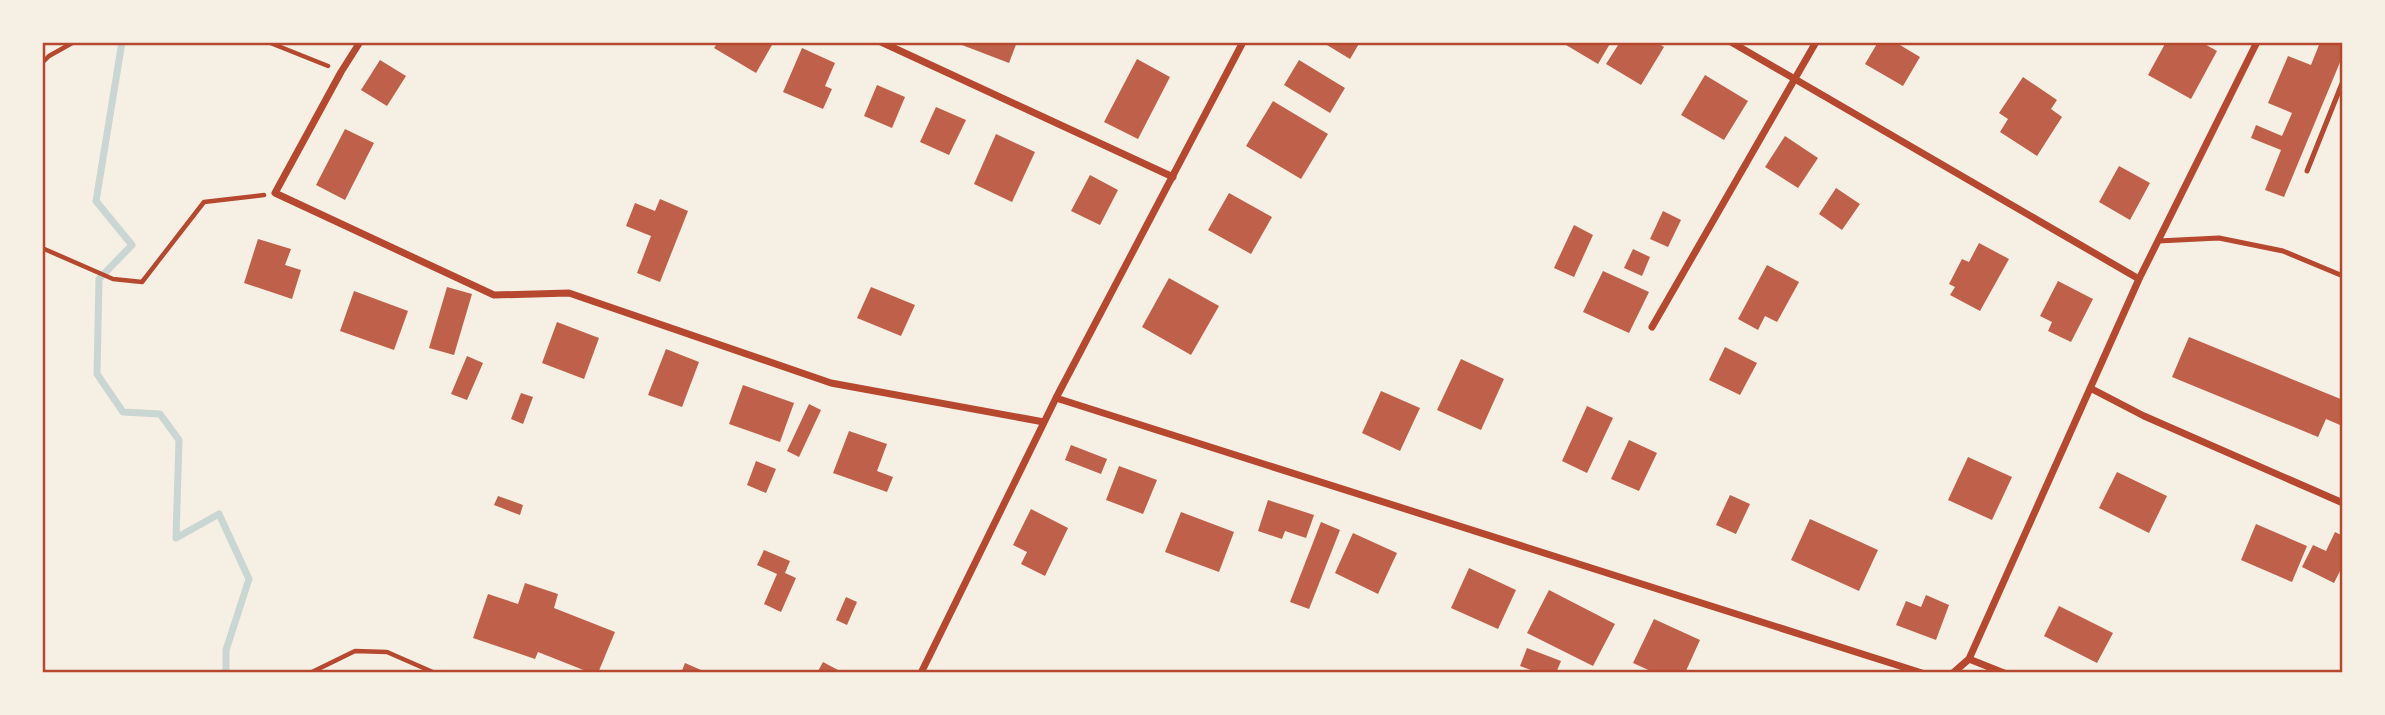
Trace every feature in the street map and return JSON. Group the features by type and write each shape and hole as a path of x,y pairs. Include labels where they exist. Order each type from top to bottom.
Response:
{"street":[{"path":"360,42 275,194 494,295 569,293 831,383 1044,422"},
{"path":"881,42 1172,177"},
{"path":"921,673 1056,398 1244,42"},
{"path":"1731,42 2139,279"},
{"path":"1652,327 1816,42"},
{"path":"1953,673 1969,659 2139,279 2257,42"},
{"path":"2090,388 2144,416 2343,503"},
{"path":"1056,398 1922,673"},
{"path":"1969,659 2004,673"}],"lane":[{"path":"2307,171 2343,81"},
{"path":"2158,241 2219,238 2283,251 2343,276"}],"path":[{"path":"42,63 74,42"},
{"path":"268,42 341,72"},
{"path":"42,248 113,279 142,282 204,202 275,194"},
{"path":"310,673 355,651 387,652 435,673"}],"building":[{"path":"718,42 768,42 772,45 756,73 714,48"},
{"path":"964,42 1017,42 1009,63 962,45"},
{"path":"1322,42 1360,42 1350,59"},
{"path":"1561,42 1611,42 1598,64"},
{"path":"1620,42 1656,42 1664,47 1641,85 1606,64"},
{"path":"1878,42 1895,42 1920,57 1903,86 1865,64"},
{"path":"2166,42 2201,42 2217,51 2191,99 2148,75"},
{"path":"2311,42 2343,42 2343,55 2284,197 2265,190 2281,150 2251,138 2256,125 2282,136 2292,113 2268,103 2288,56 2311,65 2319,45"},
{"path":"802,48 835,63 825,86 832,89 823,109 783,92"},
{"path":"1137,59 1170,77 1138,139 1104,122"},
{"path":"380,60 406,76 387,106 361,90"},
{"path":"1299,60 1345,88 1330,113 1284,85"},
{"path":"1705,75 1748,101 1724,140 1681,115"},
{"path":"2023,77 2057,100 2051,109 2062,117 2037,156 2000,132 2008,119 1999,113"},
{"path":"877,85 905,97 892,128 864,116"},
{"path":"1273,101 1328,134 1301,179 1246,146"},
{"path":"936,107 966,120 949,155 920,142"},
{"path":"345,129 374,143 345,200 316,185"},
{"path":"996,134 1035,152 1012,202 974,184"},
{"path":"1785,136 1818,158 1798,188 1765,167"},
{"path":"2119,166 2150,183 2130,220 2099,202"},
{"path":"1090,175 1118,190 1100,225 1071,211"},
{"path":"1836,188 1860,204 1842,230 1819,214"},
{"path":"1229,193 1272,217 1251,254 1208,230"},
{"path":"660,199 688,211 660,282 637,273 651,236 626,226 635,203 655,211"},
{"path":"1663,211 1681,220 1668,247 1650,239"},
{"path":"1574,225 1593,235 1574,277 1554,268"},
{"path":"258,239 291,249 285,265 301,270 292,299 244,283"},
{"path":"1979,243 2009,259 1980,311 1950,295 1955,287 1949,284 1962,259 1969,262"},
{"path":"1633,249 1650,257 1642,276 1624,268"},
{"path":"1767,265 1799,282 1777,322 1765,316 1758,330 1738,319"},
{"path":"1603,271 1649,292 1629,333 1583,312"},
{"path":"1169,278 1219,306 1191,355 1142,327"},
{"path":"2058,281 2093,299 2071,342 2048,331 2052,322 2040,316"},
{"path":"447,287 472,294 454,355 429,348"},
{"path":"871,287 915,305 901,336 857,318"},
{"path":"354,291 408,311 394,350 340,331"},
{"path":"557,322 599,338 584,379 542,363"},
{"path":"2189,337 2343,400 2343,418 2340,425 2326,419 2318,437 2172,377"},
{"path":"1725,347 1757,363 1740,395 1709,380"},
{"path":"666,349 699,362 682,407 648,395"},
{"path":"467,356 483,363 467,400 451,394"},
{"path":"1461,359 1504,379 1481,430 1437,410"},
{"path":"743,385 794,403 780,442 729,424"},
{"path":"1381,391 1420,408 1400,451 1362,433"},
{"path":"521,393 533,397 523,424 511,419"},
{"path":"809,404 821,410 799,457 787,451"},
{"path":"1587,406 1613,418 1587,473 1562,461"},
{"path":"849,431 887,444 877,471 893,477 887,492 833,473"},
{"path":"1629,440 1657,453 1639,491 1611,479"},
{"path":"1071,445 1107,459 1101,474 1065,460"},
{"path":"1968,457 2012,477 1992,520 1948,500"},
{"path":"756,461 776,469 766,493 747,485"},
{"path":"1119,466 1157,480 1143,514 1106,500"},
{"path":"2117,472 2167,496 2149,533 2099,508"},
{"path":"1730,495 1750,504 1736,534 1716,525"},
{"path":"498,496 523,505 520,515 494,505"},
{"path":"1268,500 1314,515 1306,538 1285,531 1282,539 1258,531"},
{"path":"1031,509 1068,528 1045,576 1021,564 1027,552 1013,545"},
{"path":"1181,512 1234,532 1219,572 1165,552"},
{"path":"1810,519 1878,550 1859,591 1791,560"},
{"path":"1321,522 1340,530 1309,609 1290,602"},
{"path":"2256,524 2307,546 2292,582 2241,560"},
{"path":"2335,532 2343,536 2343,565 2334,583 2302,567 2313,545 2326,551"},
{"path":"1353,533 1397,553 1378,594 1335,573"},
{"path":"764,550 790,561 785,573 796,578 781,612 764,604 777,574 757,565"},
{"path":"1469,568 1516,590 1498,629 1451,608"},
{"path":"525,583 558,594 554,608 615,632 598,673 591,673 538,652 535,659 473,638 488,594 518,604"},
{"path":"1549,590 1615,624 1593,666 1527,633"},
{"path":"1926,595 1949,605 1936,640 1896,625 1906,601 1921,607"},
{"path":"846,597 857,602 847,625 836,620"},
{"path":"2059,606 2113,633 2097,663 2044,636"},
{"path":"1654,619 1700,640 1685,673 1655,673 1633,663"},
{"path":"1527,648 1561,661 1556,673 1539,673 1520,666"},
{"path":"823,662 838,670 837,673 817,673"},
{"path":"685,663 708,673 681,673"}],"waterway":[{"path":"122,42 96,201 132,245 99,279 97,374 123,412 160,414 179,440 176,538 219,514 249,579 226,650 226,673"}]}
